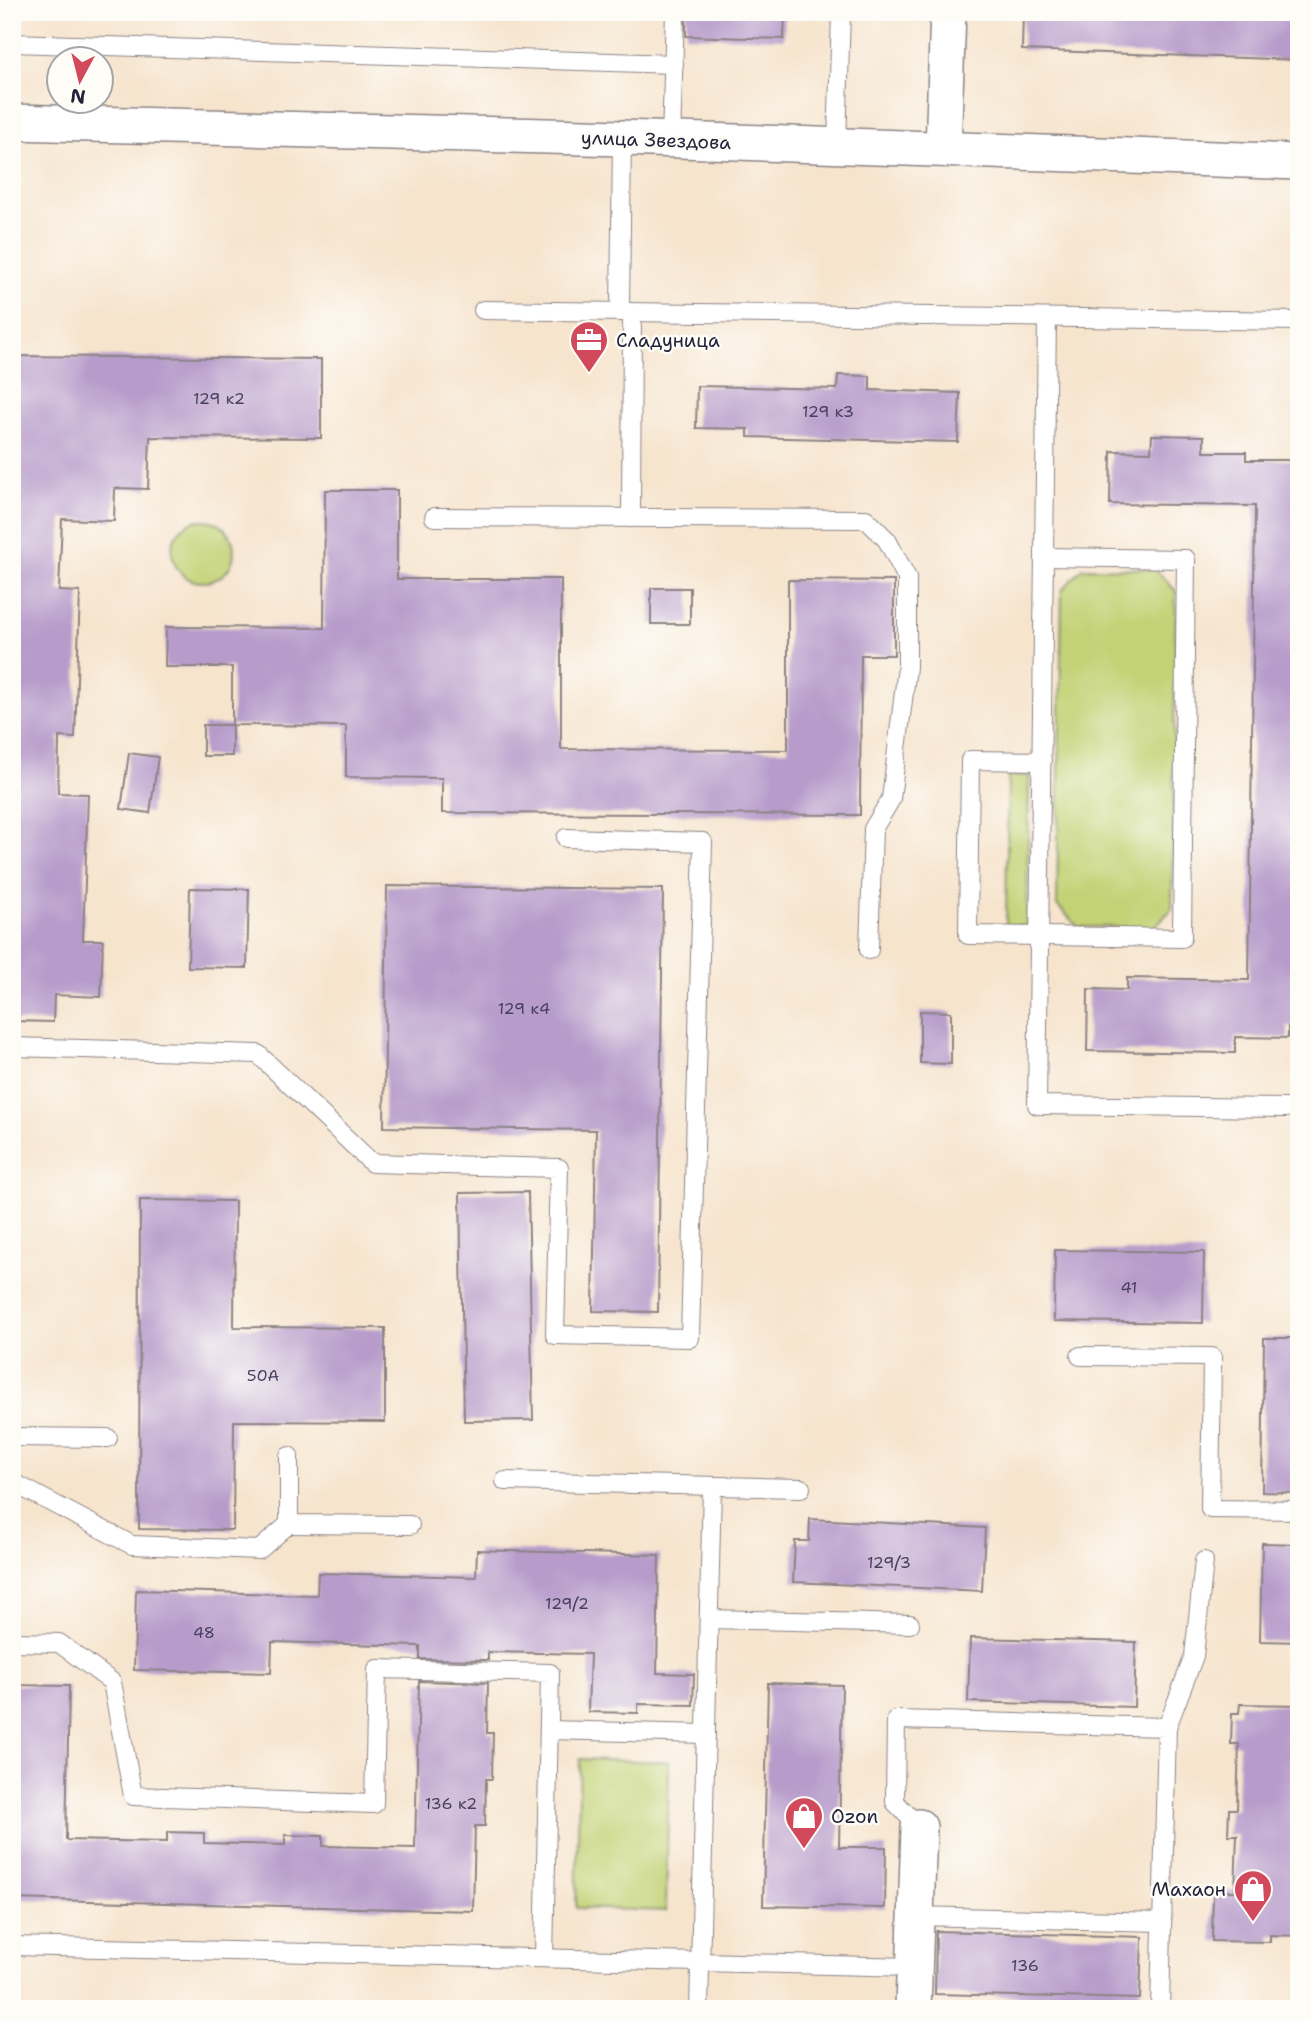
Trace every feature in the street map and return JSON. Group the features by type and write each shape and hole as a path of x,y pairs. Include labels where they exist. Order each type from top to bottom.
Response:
{"street":[{"path":"943,149 948,12"},
{"name":"улица Звездова","path":"12,122 622,138 1299,162"},
{"path":"913,2009 919,1827"}],"lane":[{"path":"671,140 675,12"},
{"path":"837,146 841,12"},
{"path":"12,43 674,64"},
{"path":"622,138 631,518"},
{"path":"483,310 1299,321"},
{"path":"1047,318 1037,1105 1286,1108"},
{"path":"434,517 866,519 887,540 906,578 906,667 891,799 873,829 869,950"},
{"path":"1042,761 970,760 968,935 1182,938 1186,559 1044,557"},
{"path":"12,1047 258,1054 372,1163 559,1168 555,1335 690,1338 703,842 566,838"},
{"path":"1080,1356 1212,1357 1210,1509 1299,1510"},
{"path":"12,1437 108,1438"},
{"path":"289,1456 289,1524"},
{"path":"505,1481 801,1488"},
{"path":"12,1482 132,1545 259,1550 289,1524 410,1525"},
{"path":"699,2009 712,1486"},
{"path":"1160,2009 1167,1727 1194,1656 1204,1561"},
{"path":"709,1619 909,1624"},
{"path":"12,1642 59,1643 112,1682 133,1796 374,1804 377,1669 550,1673 544,1958"},
{"path":"919,1827 895,1802 896,1720 1167,1727"},
{"path":"549,1730 706,1734"},
{"path":"916,1916 1162,1922"},
{"path":"12,1946 914,1967"}],"green space":[{"path":"203,520 225,529 234,551 225,573 203,582 181,573 172,551 181,529"},
{"path":"1083,568 1155,569 1176,591 1172,909 1154,927 1078,927 1057,905 1062,590"},
{"path":"1008,776 1029,776 1027,926 1006,925"},
{"path":"580,1759 669,1762 666,1911 576,1908"}],"building":[{"path":"686,12 785,12 784,39 686,36"},
{"path":"1023,12 1299,12 1299,60 1022,50"},
{"path":"12,356 321,359 321,438 150,437 148,489 115,488 114,521 62,519 59,591 80,592 75,738 59,737 58,793 88,794 83,940 103,940 101,997 54,995 53,1022 12,1021"},
{"path":"838,375 870,376 870,390 960,393 958,442 748,437 748,429 696,428 697,386 837,389"},
{"path":"1152,435 1204,436 1204,452 1246,452 1246,460 1298,460 1299,1028 1288,1027 1288,1038 1235,1037 1235,1053 1087,1051 1088,989 1127,990 1127,978 1249,980 1255,506 1110,504 1111,451 1151,452"},
{"path":"325,490 397,490 397,579 561,579 561,749 788,750 788,580 894,581 894,655 861,655 860,815 442,813 442,778 346,777 346,726 232,725 232,667 165,667 166,627 324,628"},
{"path":"651,588 690,588 690,624 651,624"},
{"path":"203,725 232,725 232,756 203,756"},
{"path":"129,753 158,757 150,813 121,809"},
{"path":"387,886 663,889 658,1312 593,1311 596,1130 384,1127"},
{"path":"190,888 249,889 247,968 188,967"},
{"path":"920,1011 951,1012 951,1064 920,1063"},
{"path":"528,1192 533,1420 464,1421 460,1193"},
{"path":"140,1200 235,1201 234,1327 385,1328 385,1422 234,1421 233,1530 139,1529"},
{"path":"1055,1250 1204,1252 1203,1323 1054,1321"},
{"path":"1264,1338 1299,1338 1299,1493 1262,1492"},
{"path":"810,1519 985,1528 982,1591 793,1582 795,1541 809,1541"},
{"path":"1262,1543 1299,1544 1299,1642 1260,1641"},
{"path":"477,1550 659,1555 657,1673 694,1674 693,1705 638,1704 638,1713 588,1712 590,1654 488,1652 488,1660 420,1659 420,1646 272,1642 271,1673 134,1670 136,1590 317,1595 318,1573 476,1577"},
{"path":"970,1638 1136,1642 1134,1707 968,1702"},
{"path":"419,1681 488,1683 487,1733 493,1733 492,1779 486,1779 485,1826 475,1826 473,1911 12,1899 12,1685 69,1686 66,1840 167,1842 167,1832 204,1833 204,1843 285,1845 285,1835 323,1836 323,1846 415,1848"},
{"path":"768,1683 842,1685 839,1847 886,1847 885,1908 763,1906"},
{"path":"1240,1704 1299,1705 1299,1852 1295,1852 1294,1909 1299,1909 1299,1936 1270,1935 1270,1942 1212,1941 1213,1891 1235,1891 1237,1835 1228,1835 1229,1809 1237,1809 1239,1744 1231,1744 1232,1713 1239,1713"},
{"path":"936,1931 1142,1937 1140,1999 935,1994"}],"place":[{"name":"Сладуница","path":"589,374"},
{"name":"Ozon","path":"804,1850"},
{"name":"Махаон","path":"1253,1923"}]}
